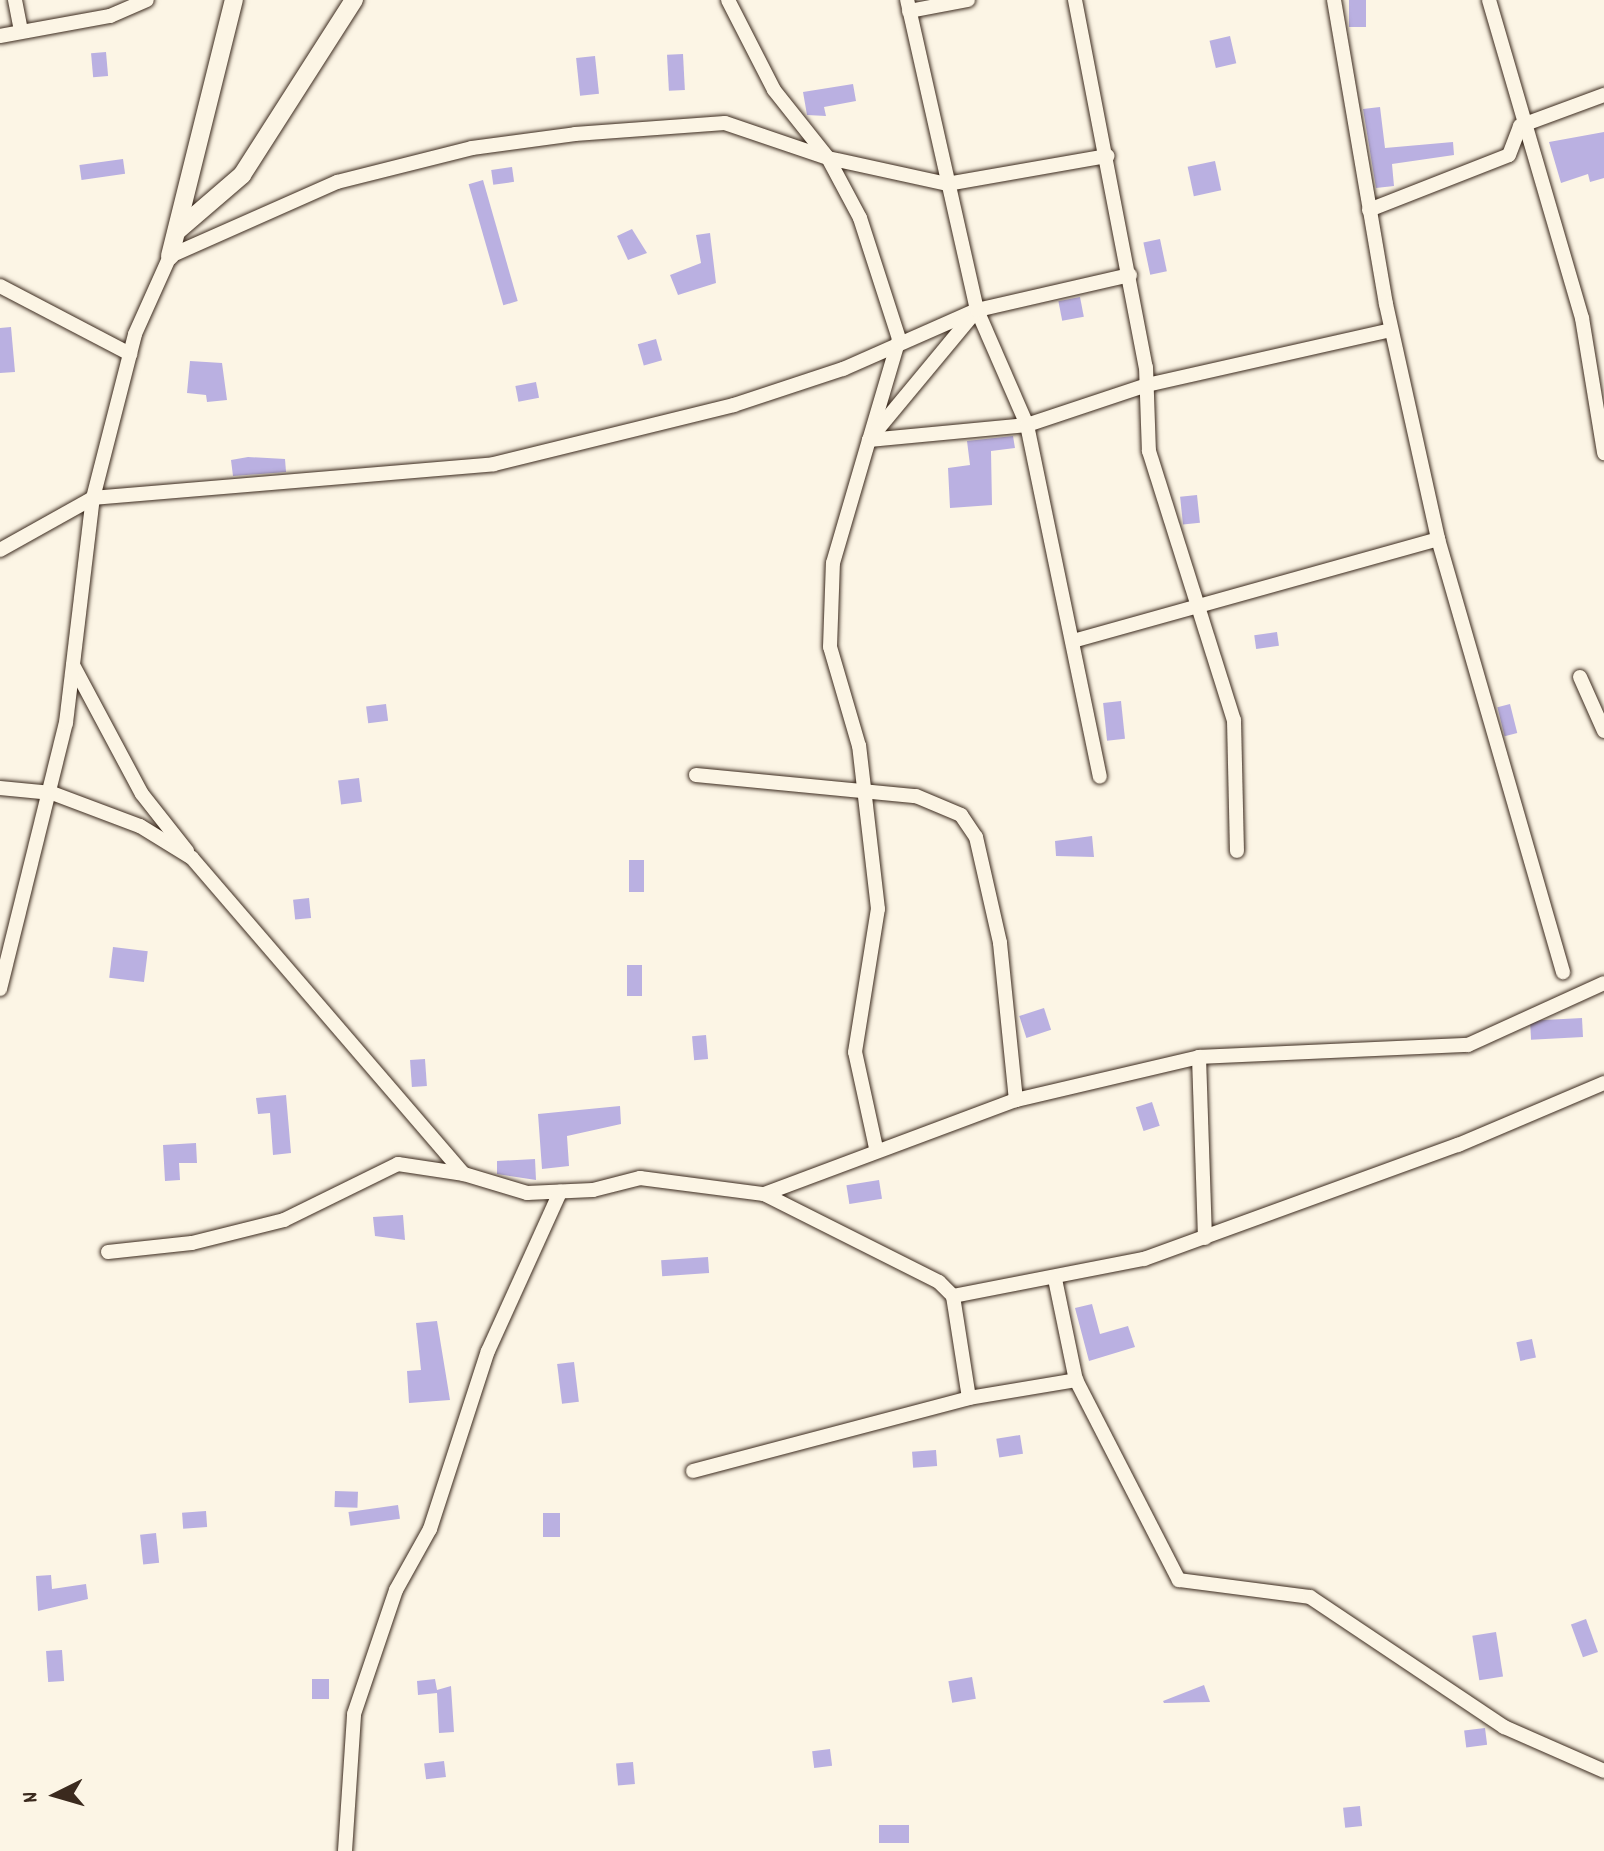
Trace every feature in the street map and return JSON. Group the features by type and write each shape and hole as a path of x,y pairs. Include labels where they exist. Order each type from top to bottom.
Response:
{"street":[{"path":"15,0 21,31"},
{"path":"0,36 110,16 147,0"},
{"path":"0,989 52,793 73,665 93,498 130,354 170,256 234,0"},
{"path":"177,231 242,175 354,0"},
{"path":"728,0 774,90 828,158 860,218 899,339 833,563 830,647 866,796 878,909 855,1052 876,1148"},
{"path":"968,0 908,6 977,310 1027,425 1100,776"},
{"path":"1075,0 1130,275 1147,385 1149,451 1234,720 1237,851"},
{"path":"1334,0 1391,330 1438,539 1563,972"},
{"path":"1489,0 1520,126 1582,318 1603,447"},
{"path":"1369,210 1509,155 1520,126 1604,95"},
{"path":"170,256 337,182 472,148 725,123 828,158 947,184 1108,156"},
{"path":"0,550 93,498 494,464 734,405 843,369 899,339 977,310 1130,275"},
{"path":"0,286 130,354"},
{"path":"869,440 977,310"},
{"path":"869,440 1027,425 1147,385 1391,330"},
{"path":"1073,641 1438,539"},
{"path":"73,665 142,794 192,858 464,1174"},
{"path":"1580,677 1604,731"},
{"path":"696,775 866,796 916,796 961,815 976,837 1000,943 1016,1100"},
{"path":"0,788 52,793 140,826 192,858"},
{"path":"764,1194 876,1148 1016,1100 1199,1057 1468,1045 1604,983"},
{"path":"1199,1057 1205,1238"},
{"path":"108,1252 192,1243 284,1220 398,1164 464,1174 527,1193 560,1192 640,1178 764,1194 890,1251 953,1296 1055,1279 1205,1238 1604,1083"},
{"path":"345,1851 354,1714 396,1590 430,1529 488,1351 560,1192"},
{"path":"1055,1279 1076,1380 1179,1580 1310,1597 1504,1727 1604,1771"},
{"path":"953,1296 969,1398"},
{"path":"693,1471 969,1398 1076,1380"}],"building":[{"path":"1349,0 1366,0 1366,27 1349,27"},
{"path":"1230,36 1236,63 1216,68 1210,41"},
{"path":"106,52 108,76 93,77 91,53"},
{"path":"683,54 685,90 669,91 667,55"},
{"path":"595,56 599,94 580,96 576,58"},
{"path":"853,84 856,101 824,107 826,116 807,115 803,92"},
{"path":"1380,107 1385,148 1453,142 1454,155 1392,164 1394,186 1376,188 1363,109"},
{"path":"1604,132 1604,178 1590,182 1588,174 1561,183 1549,142"},
{"path":"123,159 125,174 82,180 79,165"},
{"path":"1215,161 1221,190 1194,196 1188,167"},
{"path":"512,167 514,182 493,185 491,170"},
{"path":"483,180 518,301 503,305 469,184"},
{"path":"632,229 647,253 628,260 617,236"},
{"path":"710,233 716,283 678,295 670,275 701,263 696,235"},
{"path":"1160,239 1167,271 1150,275 1143,243"},
{"path":"1080,297 1084,317 1062,321 1058,301"},
{"path":"11,327 15,372 0,373 0,328"},
{"path":"656,339 662,360 644,365 638,344"},
{"path":"190,361 222,363 227,400 207,402 206,395 187,393"},
{"path":"536,382 539,398 518,402 515,386"},
{"path":"1013,436 1015,448 991,451 992,505 950,508 948,468 970,465 967,441"},
{"path":"248,457 285,459 286,472 233,476 231,460"},
{"path":"1197,495 1200,523 1183,525 1180,497"},
{"path":"1277,632 1279,646 1256,649 1254,635"},
{"path":"1121,701 1125,739 1107,741 1103,703"},
{"path":"386,704 388,721 368,723 366,706"},
{"path":"1510,704 1517,733 1505,736 1497,707"},
{"path":"359,778 362,802 341,804 338,781"},
{"path":"1092,836 1094,857 1056,856 1055,841"},
{"path":"629,860 644,860 644,892 629,892"},
{"path":"309,898 311,918 295,920 293,900"},
{"path":"113,947 148,951 144,982 109,978"},
{"path":"627,965 642,965 642,996 627,996"},
{"path":"1044,1008 1051,1030 1026,1038 1019,1016"},
{"path":"1582,1018 1583,1037 1531,1040 1530,1021"},
{"path":"706,1035 708,1059 694,1060 692,1036"},
{"path":"425,1059 427,1086 412,1087 410,1060"},
{"path":"286,1095 291,1153 273,1155 270,1113 258,1114 256,1098"},
{"path":"1152,1102 1160,1126 1144,1131 1136,1107"},
{"path":"620,1106 621,1124 567,1136 569,1166 542,1169 538,1114"},
{"path":"196,1143 197,1163 179,1163 180,1180 165,1181 163,1145"},
{"path":"535,1159 536,1180 497,1174 497,1161"},
{"path":"879,1180 882,1199 849,1204 846,1185"},
{"path":"403,1215 405,1240 375,1236 373,1217"},
{"path":"708,1257 709,1273 662,1276 661,1260"},
{"path":"1092,1304 1100,1334 1128,1326 1135,1347 1089,1361 1075,1308"},
{"path":"437,1321 450,1400 409,1403 407,1371 421,1370 416,1323"},
{"path":"1532,1339 1536,1358 1520,1361 1516,1342"},
{"path":"574,1362 579,1402 562,1404 557,1364"},
{"path":"1020,1435 1023,1454 999,1458 996,1439"},
{"path":"936,1450 937,1466 913,1468 912,1452"},
{"path":"335,1491 358,1492 357,1508 334,1507"},
{"path":"398,1505 400,1519 350,1526 348,1512"},
{"path":"206,1511 207,1527 183,1529 182,1513"},
{"path":"543,1513 560,1513 560,1537 543,1537"},
{"path":"156,1533 159,1563 143,1565 140,1535"},
{"path":"51,1575 52,1589 86,1584 88,1599 38,1611 36,1576"},
{"path":"1586,1619 1598,1652 1583,1657 1571,1624"},
{"path":"1496,1632 1503,1676 1479,1680 1472,1636"},
{"path":"62,1650 64,1681 48,1682 46,1651"},
{"path":"972,1677 976,1699 952,1703 948,1681"},
{"path":"312,1679 329,1679 329,1699 312,1699"},
{"path":"435,1679 437,1690 451,1686 454,1732 439,1733 437,1693 418,1695 417,1681"},
{"path":"1204,1685 1210,1702 1163,1701"},
{"path":"1485,1728 1487,1745 1466,1747 1464,1731"},
{"path":"830,1749 832,1766 814,1768 812,1751"},
{"path":"444,1761 446,1777 426,1779 424,1763"},
{"path":"633,1762 635,1784 618,1785 616,1763"},
{"path":"1360,1806 1362,1826 1345,1828 1343,1808"},
{"path":"879,1825 909,1825 909,1843 879,1843"}]}
